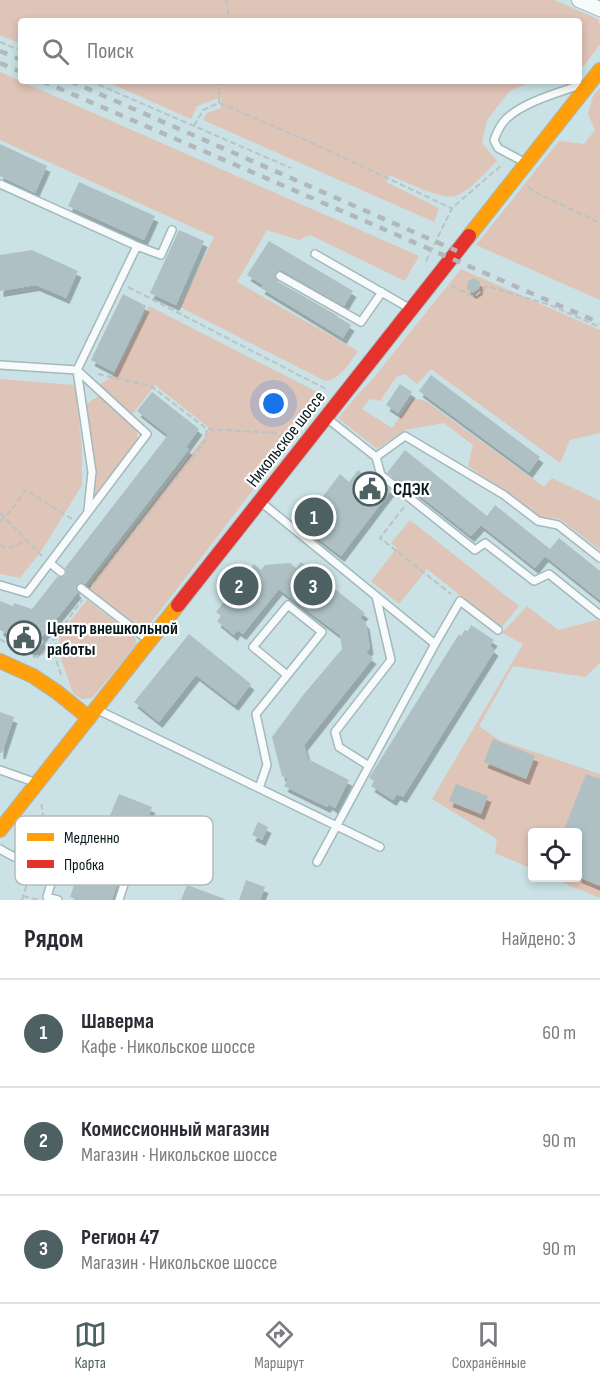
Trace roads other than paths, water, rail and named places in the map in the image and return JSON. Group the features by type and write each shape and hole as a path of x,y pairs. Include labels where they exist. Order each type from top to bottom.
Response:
{"main road":[{"name":"Никольское шоссе","path":"0,830 596,75"},
{"path":"0,661 33,676 92,714"}],"street":[{"path":"579,0 600,9"}],"lane":[{"path":"582,81 596,75"},
{"path":"527,163 498,148 494,140 499,128 508,118 532,103 575,84"},
{"path":"0,183 161,255 172,230"},
{"path":"88,512 92,472 77,370 137,246"},
{"path":"315,254 412,309"},
{"path":"280,276 361,322 382,292"},
{"path":"0,365 77,370 147,434 27,593 0,585"},
{"path":"326,417 376,458 381,475 475,550 485,543 534,581 549,574 600,615"},
{"path":"376,458 405,436 504,495 538,521 558,525 600,558"},
{"path":"260,501 435,644"},
{"path":"50,563 61,572"},
{"path":"84,590 149,641"},
{"path":"369,766 339,747 335,732 391,660 376,596"},
{"path":"317,862 460,601 498,630"},
{"path":"259,788 267,765 256,714 322,632 288,604 254,647 287,675"},
{"path":"92,714 259,788 380,847"},
{"path":"0,770 36,783"},
{"path":"0,849 15,858"},
{"path":"51,885 47,897 58,900"},
{"path":"119,900 124,885"}],"railway":[{"path":"0,51 18,59"},
{"path":"0,63 18,71"},
{"path":"49,84 600,323"},
{"path":"77,84 457,251"}],"place":[{"name":"СДЭК","path":"370,489"},
{"name":"Шаверма","path":"314,517"},
{"name":"Комиссионный магазин","path":"239,586"},
{"name":"Регион 47","path":"313,586"},
{"name":"Центр внешкольной работы","path":"24,638"}]}
